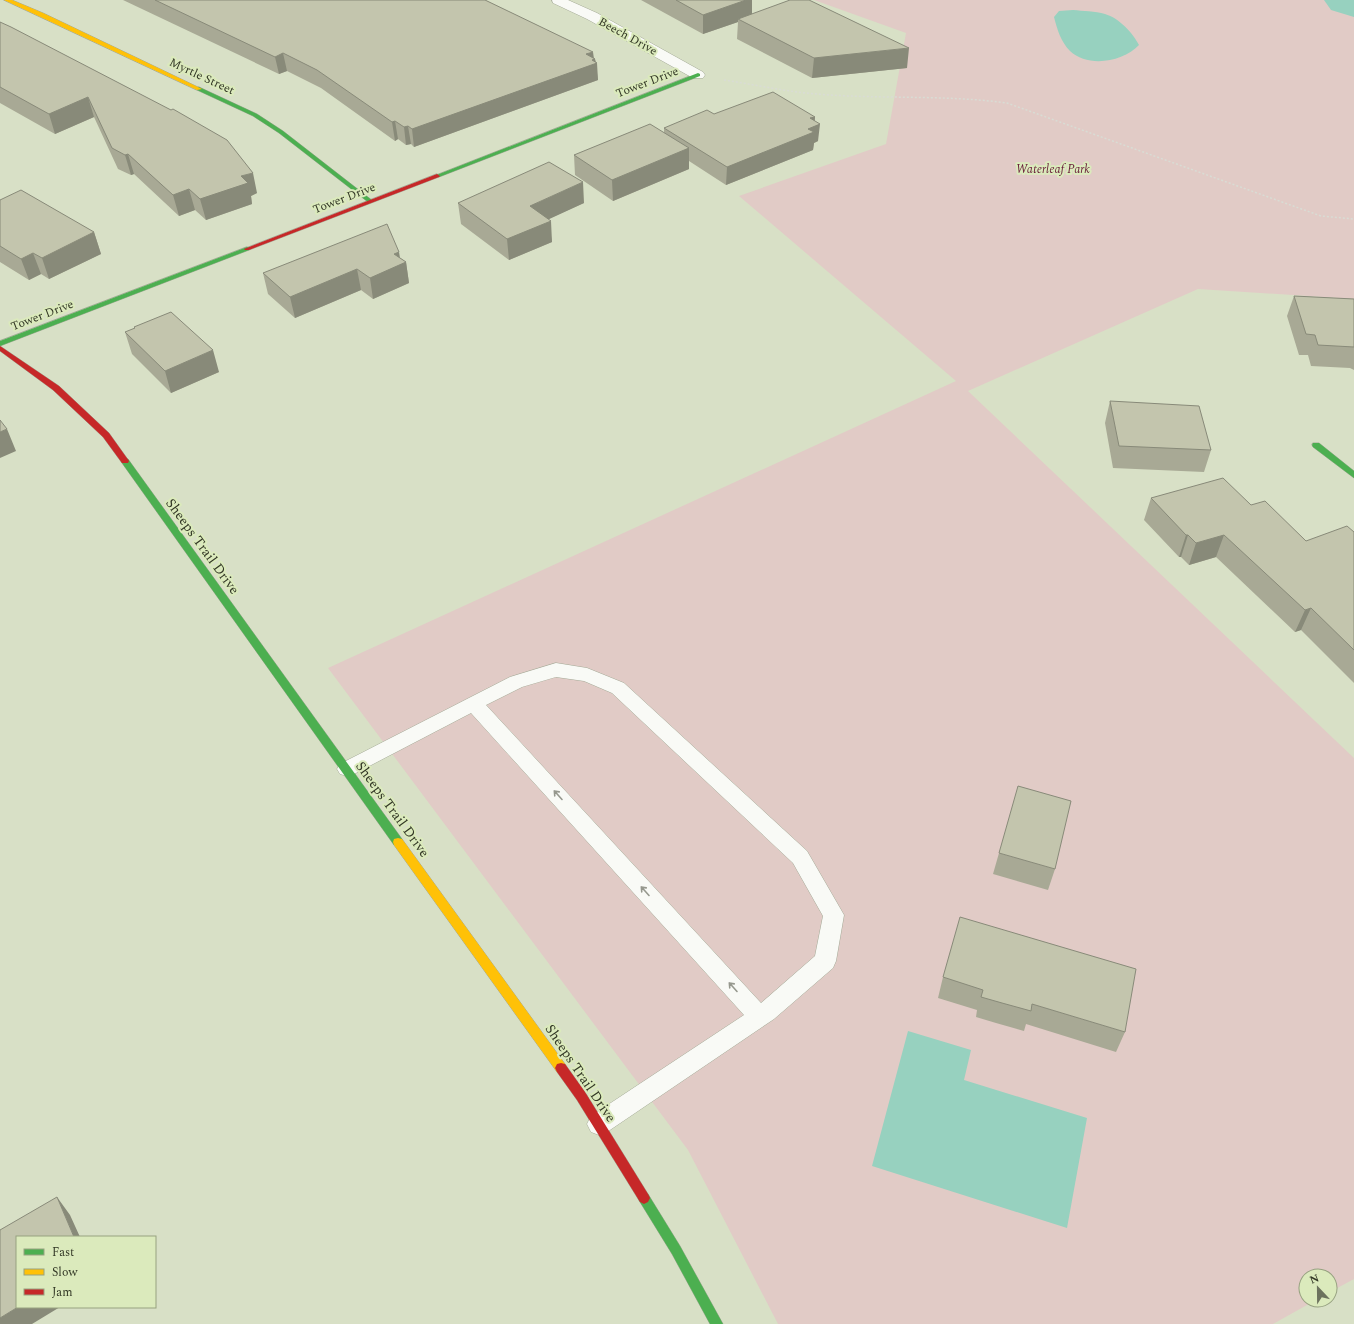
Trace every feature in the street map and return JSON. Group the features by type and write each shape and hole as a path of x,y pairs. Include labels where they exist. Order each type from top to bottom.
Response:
{"street":[{"name":"Myrtle Street","path":"7,0 41,14 255,115 281,132 370,201"},
{"name":"Beech Drive","path":"558,0 592,16 698,75"},
{"name":"Tower Drive","path":"0,344 698,75"},
{"name":"Sheeps Trail Drive","path":"0,348 56,388 106,435 581,1096 676,1250 717,1324"},
{"path":"1316,445 1354,475"}],"lane":[{"path":"347,769 516,682 556,670 588,675 618,688 800,857 834,915 825,961 759,1016 599,1124"},
{"path":"474,704 759,1016"}],"path":[{"path":"698,75 806,93 923,99 971,98 1007,103 1321,216 1354,219"}],"green space":[{"name":"Waterleaf Park","path":"814,0 1354,0 1354,299 1198,289 968,391 1354,758 1354,1279 1338,1288 1338,1268 1298,1268 1298,1308 1302,1308 1273,1324 778,1324 688,1150 328,668 956,381 739,196 886,144 906,33"}],"water":[{"path":"1073,10 1097,12 1110,16 1125,26 1139,45 1124,56 1105,61 1086,60 1077,56 1064,44 1054,17 1059,11"},
{"path":"908,1031 971,1050 964,1080 1087,1118 1067,1228 872,1166"}],"building":[{"path":"155,0 485,0 593,52 586,54 595,59 592,60 597,63 412,129 408,126 404,127 395,121 392,122 317,70 283,53 275,57"},
{"path":"676,0 746,0 703,15"},
{"path":"790,0 809,0 909,48 814,58 738,19"},
{"path":"0,22 171,110 173,109 227,140 253,173 241,176 248,183 200,199 189,189 173,195 128,154 125,155 112,148 88,97 49,114 0,87"},
{"path":"773,92 815,117 810,118 820,124 808,129 814,132 727,167 664,128 707,110 714,114"},
{"path":"650,124 689,148 612,180 574,155"},
{"path":"549,162 583,182 530,206 551,221 507,239 458,203"},
{"path":"21,190 94,232 42,258 33,253 21,259 0,246 0,200"},
{"path":"387,224 399,252 394,254 406,262 370,278 357,269 290,297 263,273"},
{"path":"1294,296 1354,299 1354,347 1318,345 1315,335 1306,334"},
{"path":"171,312 213,350 165,371 125,332"},
{"path":"1110,401 1199,406 1211,450 1119,446"},
{"path":"0,420 7,429 0,432"},
{"path":"1223,478 1251,505 1265,501 1306,541 1347,526 1354,532 1354,650 1311,608 1305,610 1224,535 1196,543 1188,535 1186,535 1151,498"},
{"path":"1018,786 1071,801 1055,869 999,853"},
{"path":"960,917 1136,969 1125,1032 1032,1004 1031,1011 981,997 983,990 943,977"},
{"path":"57,1197 74,1236 16,1236 16,1308 0,1318 0,1230"}],"waterway":[{"path":"1347,0 1354,3"}],"traffic: fast":[{"path":"437,176 698,75"},
{"path":"199,89 255,115 281,132 370,201"},
{"path":"0,344 247,249"},
{"path":"1316,445 1354,475"},
{"path":"125,461 398,842"},
{"path":"644,1198 676,1250 717,1324"}],"traffic: slow":[{"path":"7,0 41,14 199,89"},
{"path":"398,842 561,1068"}],"traffic: jam":[{"path":"247,249 437,176"},
{"path":"0,348 56,388 106,435 125,461"},
{"path":"561,1068 581,1096 644,1198"}]}
